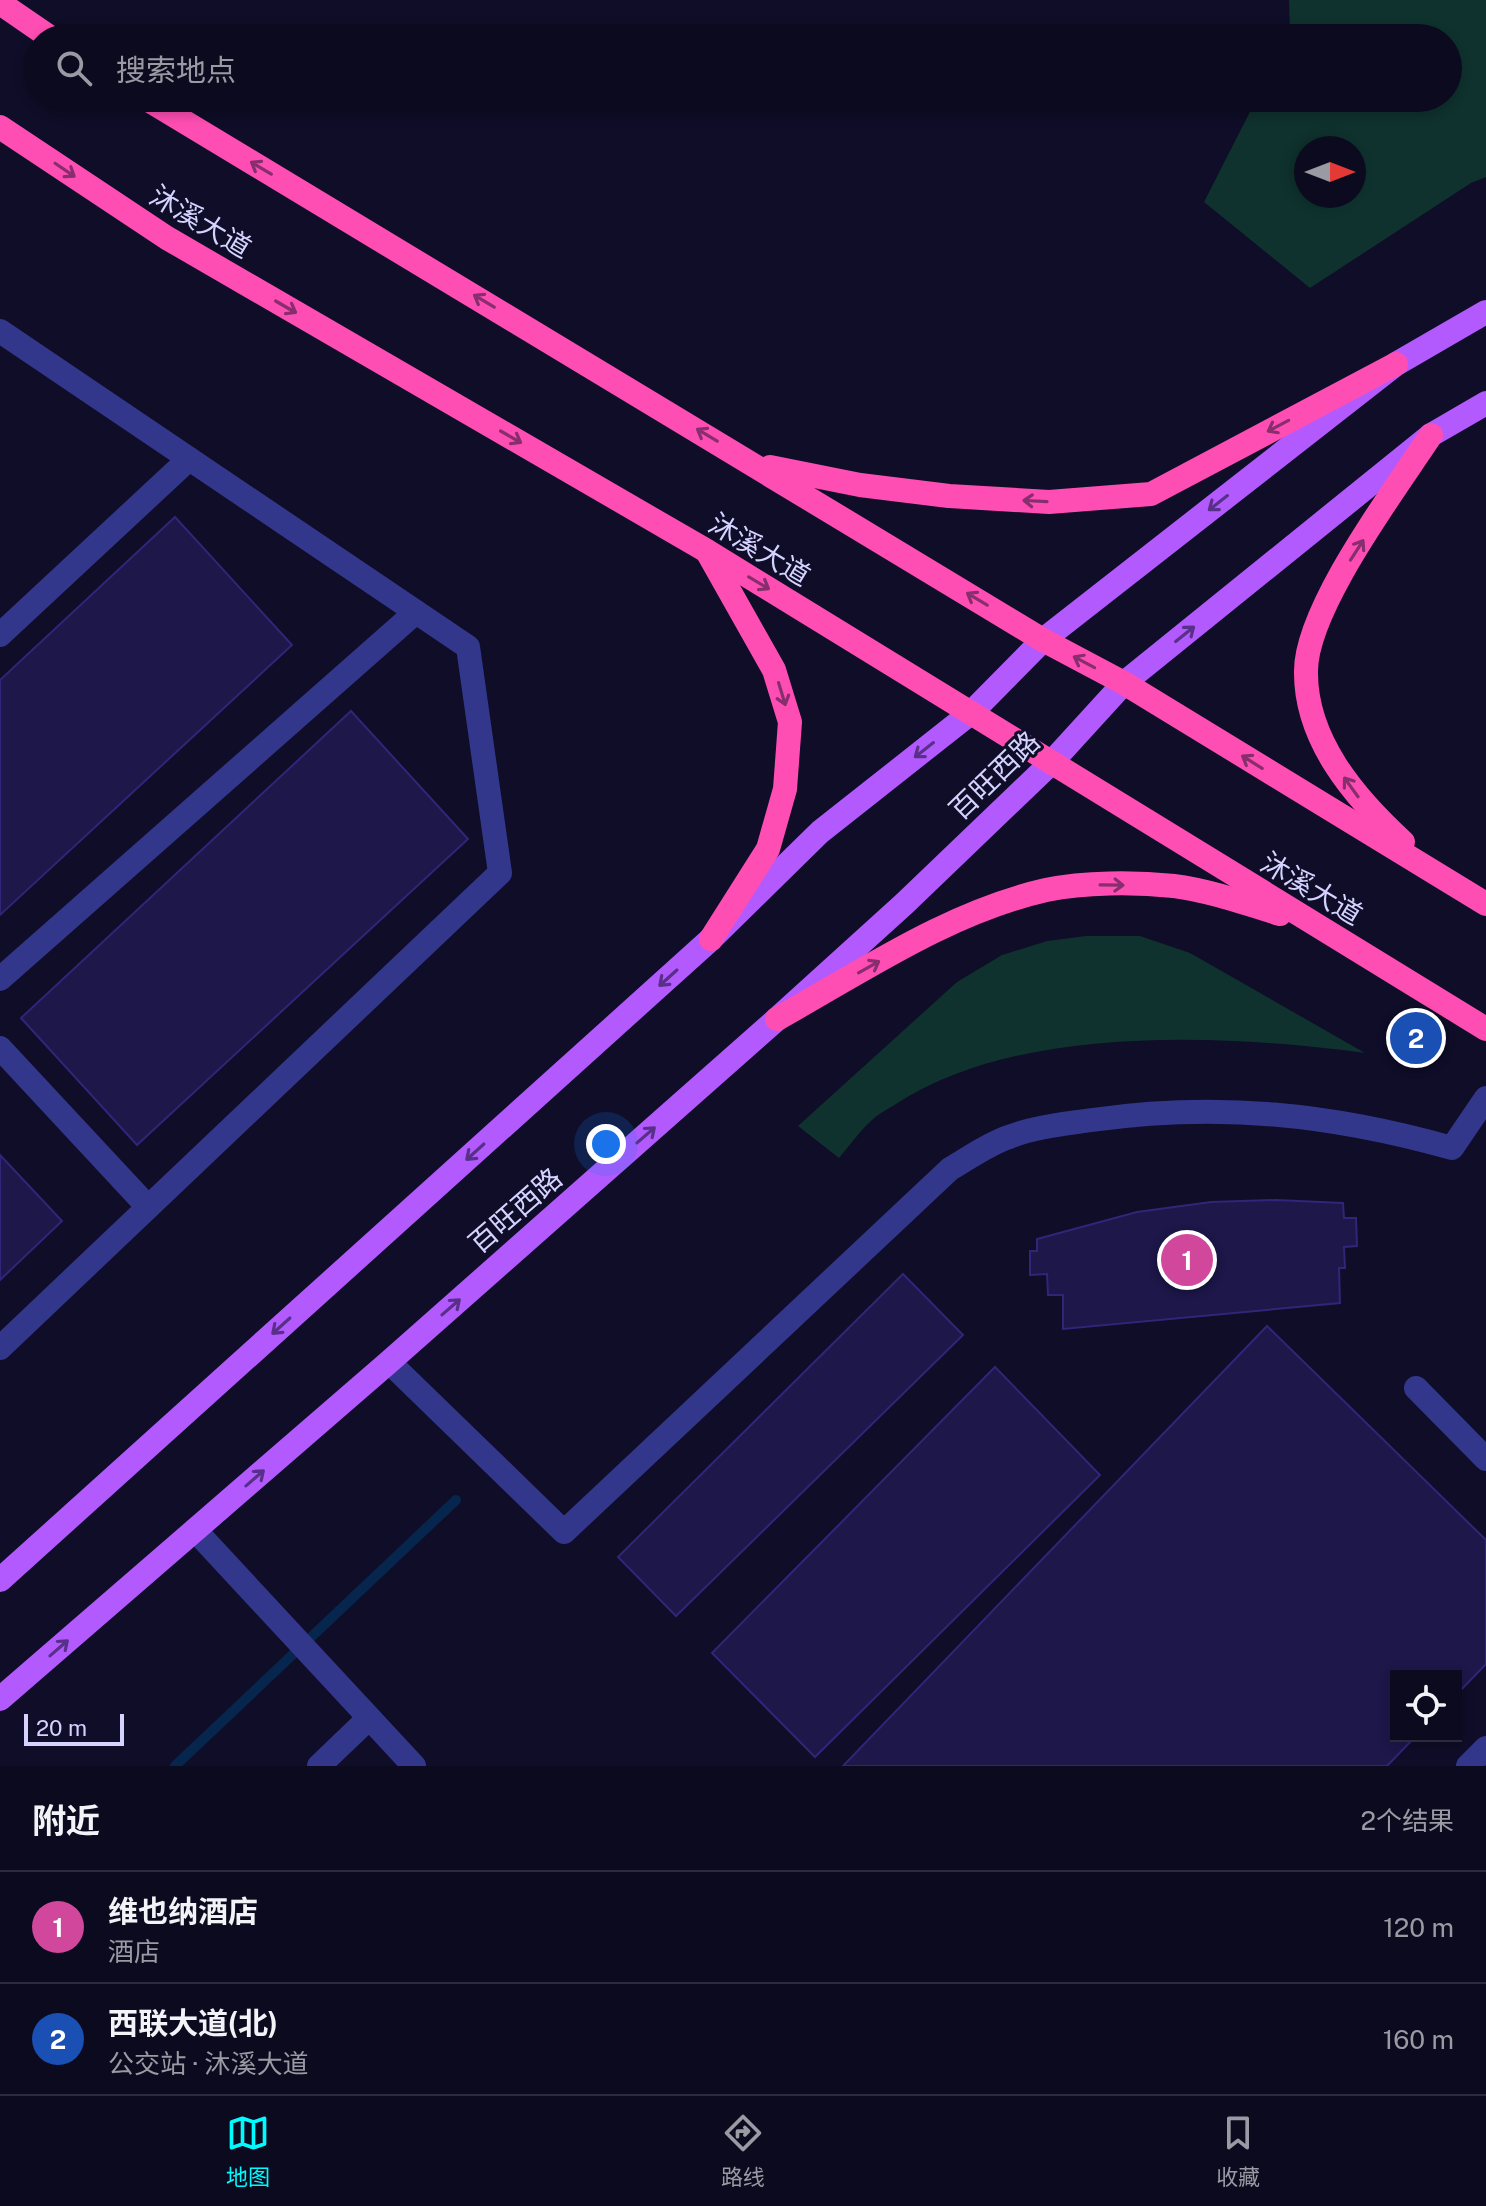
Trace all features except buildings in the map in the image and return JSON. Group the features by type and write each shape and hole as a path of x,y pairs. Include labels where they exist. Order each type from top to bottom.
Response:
{"highway":[{"path":"0,3 31,24"},
{"path":"168,112 1043,640 1124,683 1486,904"},
{"name":"沐溪大道","path":"0,127 167,238 707,551 1486,1029"},
{"path":"754,463 860,485 949,496 1049,502 1151,494 1396,364"},
{"path":"1431,435 1334,586 1315,627 1305,670 1311,714 1331,759 1369,811 1446,881"},
{"path":"707,551 774,670 790,722 785,789 768,849 711,939"},
{"path":"777,1019 927,935 983,909 1047,890 1096,885 1175,886 1314,924"}],"main road":[{"path":"0,1580 711,939 820,832 972,712 1043,640 1396,364 1486,312"},
{"name":"百旺西路","path":"0,1699 389,1362 777,1019 904,904 1050,764 1124,683 1431,435 1486,403"}],"lane":[{"path":"0,331 468,647 500,873 0,1348"},
{"path":"0,635 189,459"},
{"path":"0,979 416,612"},
{"path":"0,1048 148,1207"},
{"path":"389,1362 564,1532 950,1169 1008,1137 1072,1123 1132,1115 1277,1113 1344,1122 1452,1148 1486,1098"},
{"path":"1416,1388 1486,1459"},
{"path":"195,1530 414,1766"},
{"path":"319,1766 368,1719"},
{"path":"1468,1766 1486,1748"}],"green space":[{"path":"1289,0 1486,0 1486,177 1471,183 1310,288 1204,202 1250,112 1462,112 1462,24 1290,24"},
{"path":"1086,936 1140,936 1190,953 1365,1053 1310,1046 1187,1040 1124,1041 1061,1048 1001,1060 945,1078 877,1116 839,1158 798,1126 957,982 1002,955 1047,941"}],"waterway":[{"path":"175,1766 456,1500"}],"place":[{"name":"西联大道(北)","path":"1416,1038"},
{"name":"维也纳酒店","path":"1187,1260"}]}
